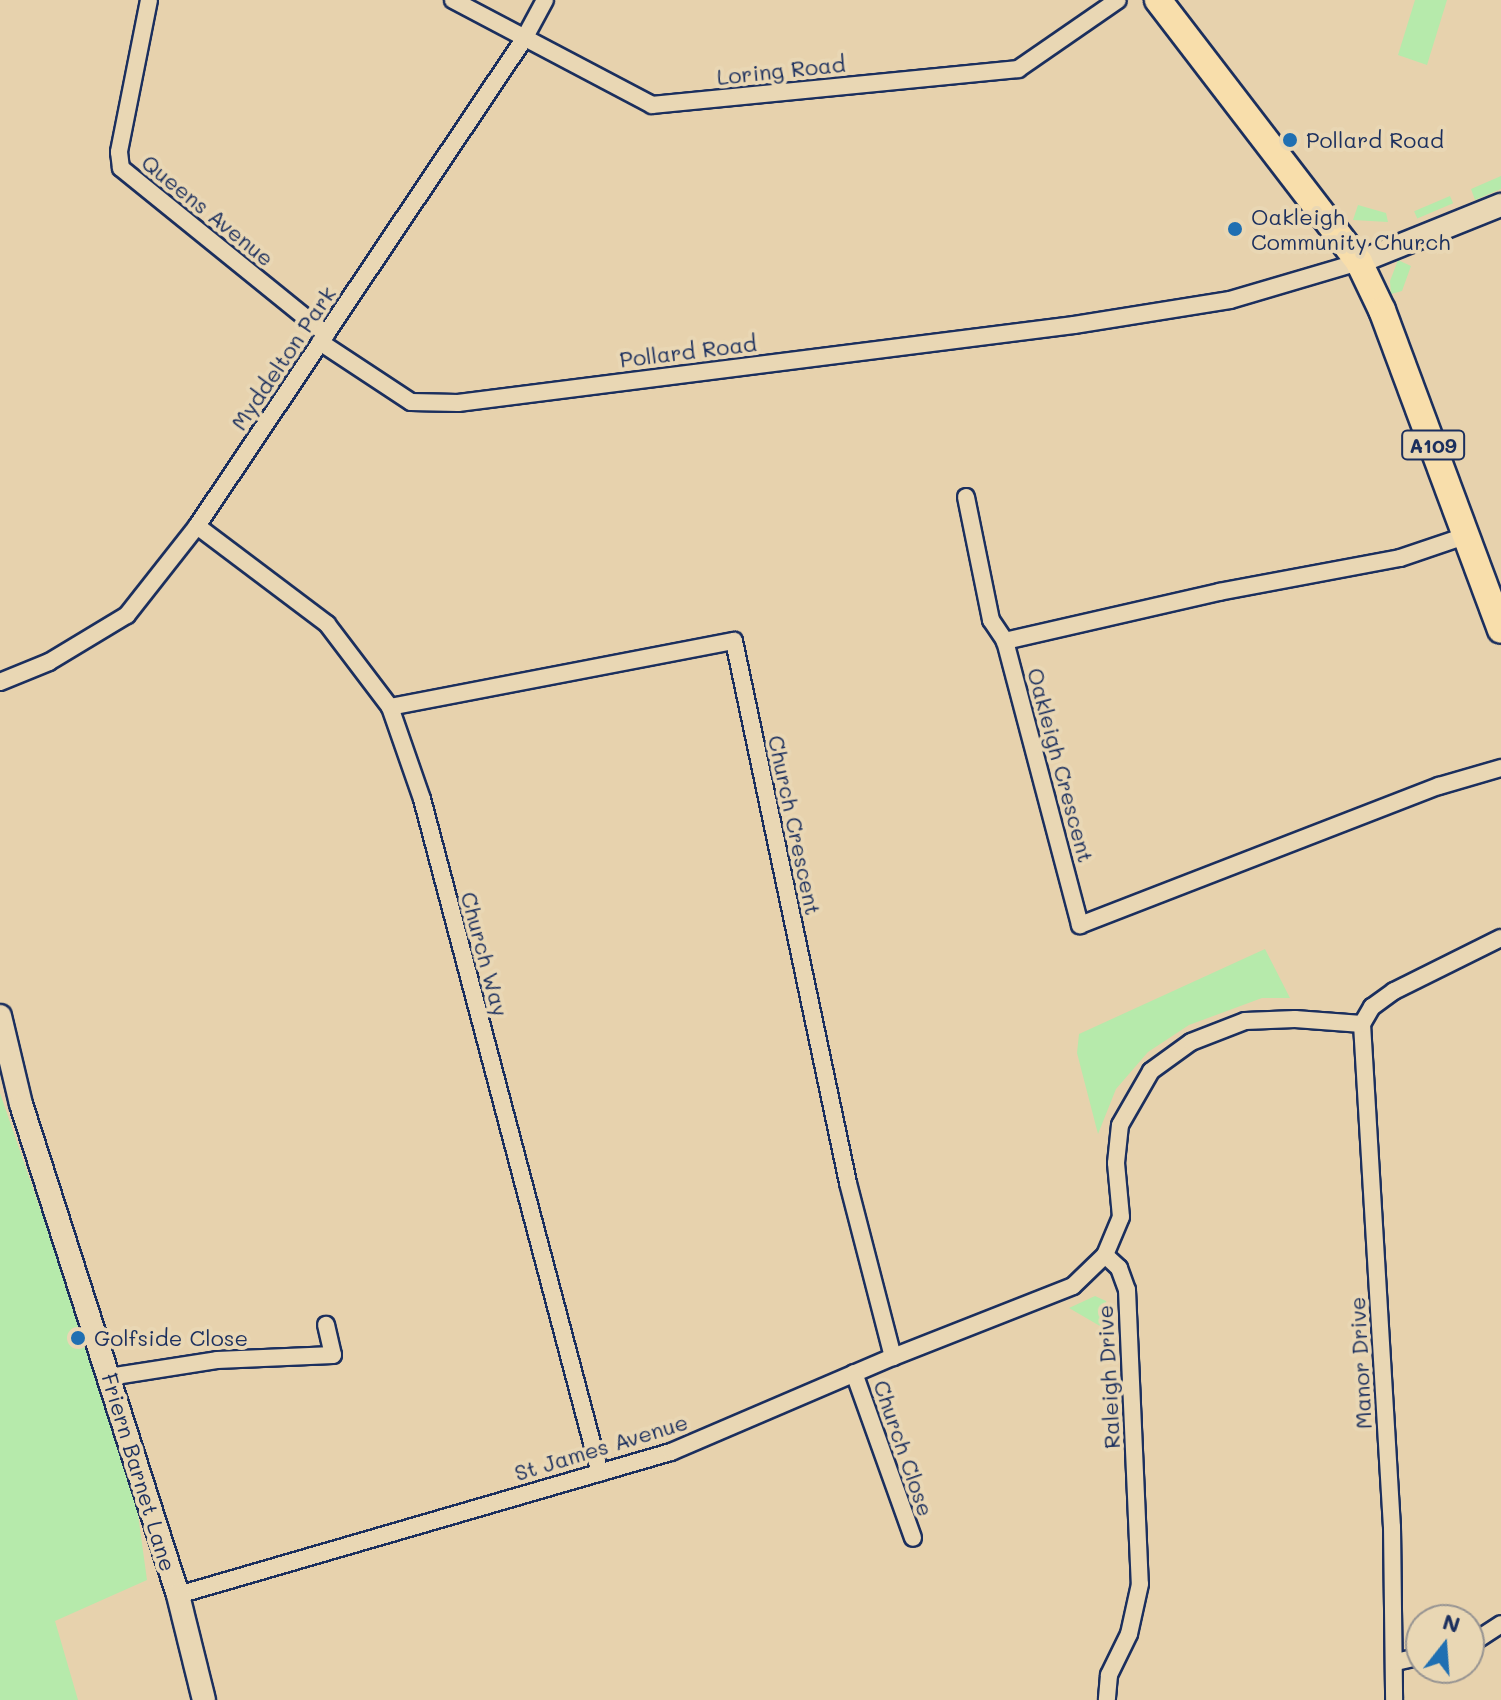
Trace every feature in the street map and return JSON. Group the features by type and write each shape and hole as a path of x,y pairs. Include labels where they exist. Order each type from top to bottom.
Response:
{"main road":[{"name":"A109","path":"1158,0 1359,262 1382,310 1501,630"},
{"path":"1359,262 1501,205"},
{"name":"Friern Barnet Lane","path":"0,1016 21,1104 178,1595 204,1700"}],"street":[{"name":"Queens Avenue","path":"149,0 119,152 121,168 323,338"},
{"name":"Loring Road","path":"453,0 652,105 1018,69 1118,0"},
{"name":"Myddelton Park","path":"0,682 49,662 127,615 197,526 524,39 545,0"},
{"name":"Pollard Road","path":"323,338 411,402 458,403 1074,325 1230,300 1359,262"},
{"path":"966,497 991,620 1005,641"},
{"name":"Church Way","path":"197,526 327,624 390,707 422,799 600,1473"},
{"name":"Oakleigh Crescent","path":"1468,535 1400,558 1219,592 1005,641 1080,925 1439,786 1501,768"},
{"name":"Church Crescent","path":"390,707 734,641 848,1183 893,1357"},
{"path":"1105,1255 1121,1217 1116,1163 1120,1125 1151,1071 1191,1042 1245,1021 1295,1019 1362,1024 1372,1007 1394,991 1501,938"},
{"name":"Manor Drive","path":"1362,1024 1391,1512 1396,1662 1394,1700"},
{"name":"St James Avenue","path":"178,1595 671,1452 854,1373 1073,1286 1105,1255"},
{"name":"Raleigh Drive","path":"1105,1255 1119,1268 1127,1290 1140,1584 1129,1634 1109,1675 1107,1700"},
{"path":"109,1377 217,1360 333,1355 326,1325"},
{"name":"Church Close","path":"854,1373 913,1538"},
{"path":"1396,1662 1405,1660"}],"green space":[{"path":"1415,0 1447,0 1427,65 1398,55"},
{"path":"1501,176 1501,189 1475,200 1471,189"},
{"path":"1450,196 1453,203 1417,219 1414,211"},
{"path":"1358,205 1386,213 1388,222 1353,220"},
{"path":"1398,260 1411,266 1402,291 1391,294 1390,281"},
{"path":"1265,949 1290,998 1262,998 1189,1025 1148,1052 1116,1089 1098,1134 1077,1053 1079,1034"},
{"path":"0,1093 133,1478 147,1580 55,1621 78,1700 0,1700"},
{"path":"1095,1296 1106,1301 1112,1333 1069,1308"}],"place":[{"name":"Pollard Road","path":"1290,140"},
{"name":"Oakleigh Community Church","path":"1235,229"},
{"name":"Golfside Close","path":"78,1338"}]}
